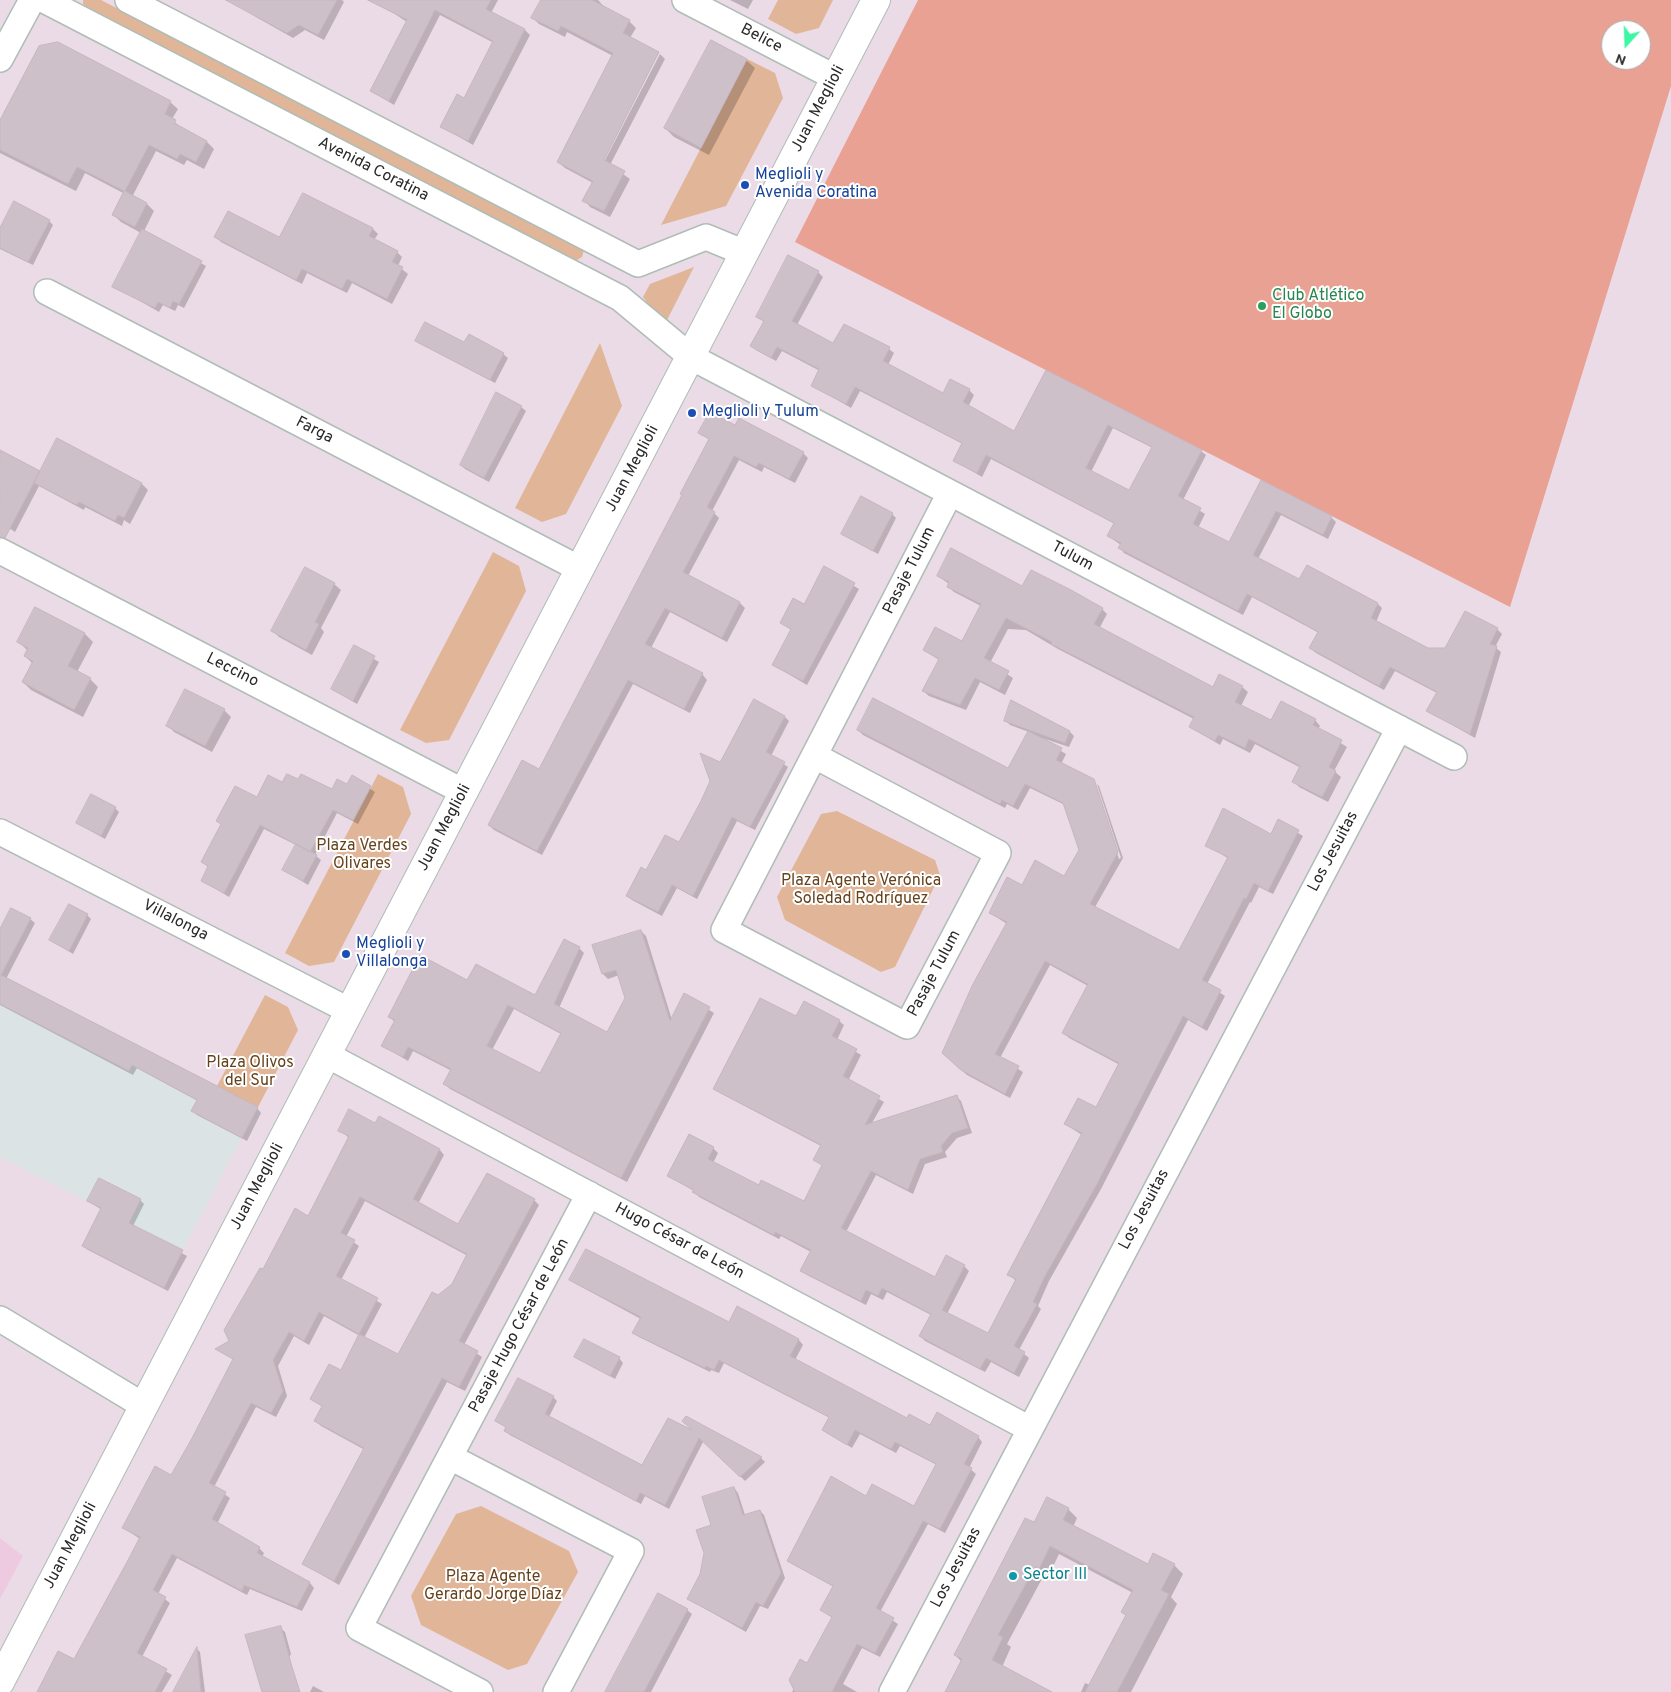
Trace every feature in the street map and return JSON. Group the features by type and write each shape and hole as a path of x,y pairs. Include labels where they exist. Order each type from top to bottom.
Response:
{"main road":[{"name":"Juan Meglioli","path":"0,1682 876,0"}],"street":[{"path":"0,59 32,0"},
{"name":"Avenida Coratina","path":"44,0 620,298 691,357"},
{"path":"128,0 638,264"},
{"name":"Belice","path":"685,0 836,78"},
{"path":"620,298 638,264 706,237 745,253"},
{"name":"Farga","path":"47,292 580,569"},
{"name":"Tulum","path":"691,357 1454,757"},
{"name":"Pasaje Tulum","path":"815,756 998,853 907,1026 724,930 950,493"},
{"name":"Leccino","path":"0,551 464,792"},
{"name":"Los Jesuitas","path":"892,1692 1399,728"},
{"name":"Villalonga","path":"0,832 350,1011"},
{"name":"Hugo César de León","path":"327,1055 1030,1429"},
{"name":"Pasaje Hugo César de León","path":"480,1692 359,1628 589,1194"},
{"path":"0,1320 144,1406"},
{"path":"450,1457 631,1551 556,1692"}],"shaded area":[{"name":"Club Atlético El Globo","path":"918,0 1671,0 1671,86 1510,607 795,242"},
{"path":"0,974 258,1107 183,1250 0,1157"},
{"path":"0,1538 23,1556 0,1599"}],"green space":[{"path":"83,0 101,0 580,247 584,250 582,257 577,260 572,259 89,9 83,4"},
{"path":"778,0 833,0 819,28 796,34 768,19"},
{"path":"747,59 775,73 783,98 726,206 661,225"},
{"path":"694,267 664,326 643,297 650,284"},
{"path":"600,343 622,406 566,514 542,522 515,508"},
{"path":"493,552 519,566 526,591 449,740 426,743 400,730"},
{"name":"Plaza Verdes Olivares","path":"378,774 403,787 411,814 334,962 309,966 285,953"},
{"name":"Plaza Agente Verónica Soledad Rodríguez","path":"837,811 935,860 940,875 895,967 881,972 785,920 777,897 821,814"},
{"name":"Plaza Olivos del Sur","path":"265,995 288,1007 298,1030 258,1107 217,1086"},
{"name":"Plaza Agente Gerardo Jorge Díaz","path":"481,1506 569,1551 578,1572 527,1664 508,1670 421,1625 411,1596 456,1514"}],"building":[{"path":"226,0 337,0 318,35 299,25 287,33"},
{"path":"368,0 491,0 486,9 525,29 468,141 440,127 457,94 464,98 493,41 435,10 389,101 370,91 407,20"},
{"path":"541,0 592,0 630,20 623,33 659,52 604,160 625,171 604,211 582,201 593,181 557,162 613,53 561,26 558,31 531,18"},
{"path":"711,40 747,59 701,148 664,128"},
{"path":"58,42 171,101 165,114 176,120 174,123 207,141 196,162 180,154 177,159 149,145 125,191 147,203 135,227 112,215 124,191 77,167 68,184 0,150 0,120 39,46"},
{"path":"303,193 373,228 369,236 398,251 392,262 403,267 387,299 347,279 342,289 302,269 296,280 214,237 228,211 279,237"},
{"path":"14,201 50,220 28,262 0,248 0,228"},
{"path":"142,229 202,261 179,304 173,301 170,308 158,302 155,308 112,287"},
{"path":"788,255 819,271 792,321 833,343 844,324 890,347 883,361 943,393 950,379 970,389 963,402 1014,431 1046,370 1202,450 1178,496 1201,508 1193,524 1229,542 1261,480 1332,516 1323,535 1276,511 1253,555 1299,579 1307,565 1378,603 1371,618 1428,648 1445,648 1465,611 1498,628 1490,644 1497,646 1470,734 1426,711 1437,692 1390,667 1379,686 1309,648 1318,632 1247,594 1238,611 1118,548 1121,543 1107,536 1114,523 986,455 977,473 953,461 962,443 855,387 846,404 811,386 819,369 777,347 771,358 750,346 764,321 756,317","holes":["1108,425 1152,447 1129,490 1086,468"]},
{"path":"425,322 464,342 469,334 504,353 490,380 415,341"},
{"path":"496,392 522,406 484,478 460,465"},
{"path":"710,412 735,425 739,418 804,452 789,479 759,463 756,467 734,456 707,507 715,512 683,572 740,602 722,638 665,608 645,644 703,673 684,709 628,680 537,851 488,825 522,760 539,769 682,495 680,494 709,439 698,433"},
{"path":"57,438 142,483 124,518 118,515 115,521 79,502 77,505 34,483"},
{"path":"0,450 40,471 5,538 0,537"},
{"path":"861,496 893,513 873,551 841,534"},
{"path":"951,548 1022,586 1031,570 1071,590 1103,608 1094,624 1213,687 1219,674 1243,686 1235,702 1271,720 1281,701 1316,719 1313,725 1342,740 1329,767 1336,771 1322,797 1292,782 1300,766 1249,739 1245,748 1218,735 1215,741 1189,727 1194,717 1051,644 1052,642 1006,618 984,658 1009,671 999,690 975,678 960,705 922,691 939,659 923,650 935,627 962,641 981,604 947,587 949,582 937,576"},
{"path":"824,566 855,583 803,681 772,665 791,629 780,623 793,598 804,604"},
{"path":"305,567 335,583 315,622 319,624 306,650 271,631"},
{"path":"35,607 85,633 68,666 91,678 74,710 22,682 33,661 24,656 28,648 17,642"},
{"path":"354,645 375,656 353,701 331,689"},
{"path":"185,689 225,709 205,746 166,726"},
{"path":"873,698 1008,768 1028,731 1062,748 1056,760 1094,779 1118,852 1090,904 1179,950 1228,857 1205,846 1223,808 1271,834 1278,819 1299,830 1268,891 1254,883 1246,899 1244,898 1202,980 1221,990 1202,1027 1183,1016 1097,1184 1045,1276 1033,1302 1037,1304 1014,1346 1025,1352 1014,1373 986,1358 980,1369 919,1336 931,1314 882,1288 878,1296 866,1290 861,1301 800,1271 811,1250 775,1232 774,1235 692,1192 694,1190 667,1176 689,1134 714,1147 708,1159 759,1185 761,1180 804,1201 822,1165 813,1160 821,1145 713,1089 760,998 796,1016 804,1001 840,1020 832,1036 857,1049 843,1076 880,1096 865,1125 957,1095 968,1128 952,1133 941,1146 943,1152 920,1159 908,1190 871,1171 841,1228 935,1277 946,1255 965,1265 942,1310 988,1333 1016,1279 1007,1275 1082,1133 1064,1124 1078,1098 1096,1107 1119,1063 1062,1033 1088,984 1045,961 995,1054 1019,1066 1005,1094 961,1070 942,1053 973,984 1007,922 989,913 1007,877 1022,885 1035,860 1064,876 1079,850 1063,803 1025,784 1013,806 1002,800 1000,804 857,730"},
{"path":"754,699 785,716 766,752 785,762 750,827 732,817 693,896 672,885 658,912 626,896 641,867 646,870 665,835 679,842 701,801 710,781 700,753 720,762"},
{"path":"1011,700 1070,731 1065,743 1004,721"},
{"path":"287,774 298,779 301,774 332,789 337,779 347,784 352,775 371,786 353,820 333,810 310,852 260,825 224,893 201,881 208,866 201,862 221,824 216,821 235,786 257,797 268,775 282,782"},
{"path":"91,794 116,807 101,836 76,823"},
{"path":"296,844 317,855 303,881 282,870"},
{"path":"69,904 88,914 69,951 49,940"},
{"path":"11,908 31,918 1,975 258,1107 242,1138 191,1111 197,1100 132,1065 129,1071 0,1004 0,929"},
{"path":"641,930 670,1021 684,993 710,1007 621,1178 443,1084 451,1069 408,1047 403,1057 381,1046 395,1020 388,1017 420,955 467,980 476,964 535,995 564,939 580,947 554,1004 607,1032 625,998 616,970 602,974 592,945","holes":["508,1005 561,1033 540,1073 487,1046"]},
{"path":"349,1109 375,1123 379,1116 440,1149 413,1199 458,1224 487,1173 535,1199 459,1341 478,1351 459,1387 442,1378 334,1581 302,1564 364,1448 314,1421 322,1406 310,1399 329,1364 341,1370 359,1334 319,1312 304,1341 289,1332 273,1360 283,1391 271,1413 251,1403 209,1483 226,1492 212,1519 260,1547 257,1553 310,1582 297,1607 244,1585 242,1591 172,1554 153,1590 166,1597 137,1653 167,1669 155,1692 37,1692 58,1651 74,1659 127,1562 140,1537 122,1528 155,1466 171,1475 191,1440 233,1359 215,1349 229,1341 224,1330 260,1268 263,1269 295,1208 308,1216 349,1136 338,1131","holes":["360,1197 467,1254 452,1284 438,1295 432,1292 398,1354 359,1334 378,1298 336,1276 355,1240 341,1233"]},
{"path":"99,1178 141,1199 129,1223 183,1250 164,1288 82,1246 101,1208 87,1201"},
{"path":"586,1249 729,1322 737,1306 799,1339 790,1356 907,1418 909,1414 930,1425 937,1412 979,1436 964,1464 972,1468 940,1529 923,1521 876,1608 894,1618 875,1653 857,1644 832,1692 795,1692 789,1680 800,1659 807,1663 832,1617 820,1610 833,1586 787,1561 831,1476 866,1496 872,1484 914,1506 936,1464 895,1442 891,1449 855,1430 847,1445 822,1430 829,1417 719,1360 714,1370 706,1366 705,1368 632,1333 641,1317 569,1280"},
{"path":"584,1339 620,1357 610,1376 574,1357"},
{"path":"518,1378 554,1396 545,1414 642,1465 668,1418 692,1430 682,1421 686,1416 762,1457 740,1477 699,1438 665,1505 640,1493 636,1501 504,1431 506,1427 495,1421"},
{"path":"734,1487 743,1515 760,1510 781,1573 763,1606 756,1602 742,1628 687,1599 700,1574 704,1553 696,1530 711,1525 702,1497"},
{"path":"1047,1497 1069,1508 1063,1520 1148,1564 1153,1553 1175,1564 1161,1590 1169,1594 1117,1692 1085,1692 1126,1615 1121,1612 1133,1590 1050,1546 1039,1569 1035,1567 998,1635 1003,1637 992,1660 1052,1692 945,1692 962,1659 954,1655 1025,1518 1034,1522"},
{"path":"658,1593 688,1609 644,1692 605,1692"},
{"path":"281,1626 300,1692 262,1692 245,1635"},
{"path":"197,1647 201,1692 173,1692"}],"place":[{"name":"Meglioli y Avenida Coratina","path":"745,185"},
{"name":"Club Atlético El Globo","path":"1262,306"},
{"name":"Meglioli y Tulum","path":"692,413"},
{"name":"Meglioli y Villalonga","path":"346,954"},
{"name":"Sector III","path":"1013,1576"}]}
